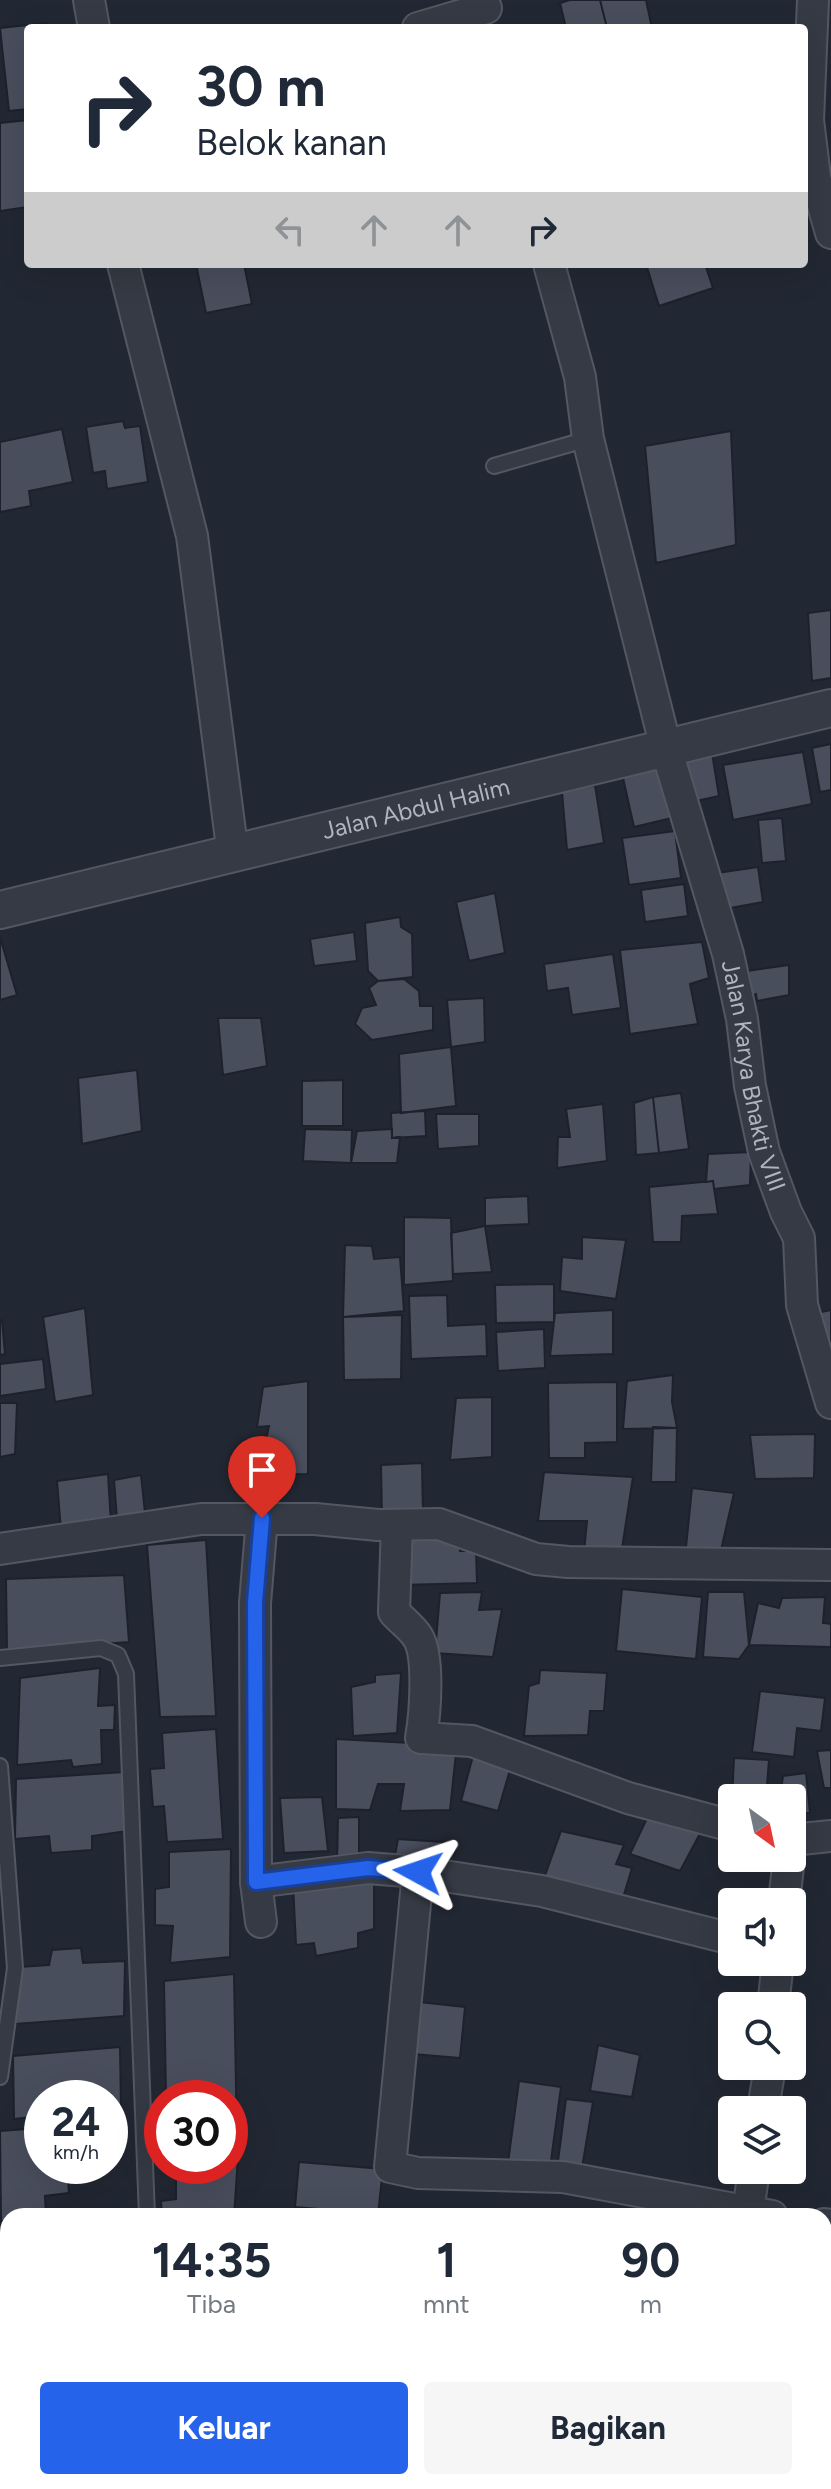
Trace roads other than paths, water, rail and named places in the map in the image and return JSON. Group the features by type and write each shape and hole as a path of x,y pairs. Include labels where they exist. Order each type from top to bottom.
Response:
{"street":[{"path":"89,0 93,24"},
{"path":"813,0 822,31 808,120 815,177 831,233"},
{"path":"435,24 487,12"},
{"path":"124,268 192,536 233,855"},
{"name":"Jalan Karya Bhakti VIII","path":"550,268 580,377 588,439 666,748 728,954 764,1152 799,1238 802,1260 817,1303 831,1403"},
{"name":"Jalan Abdul Halim","path":"0,910 831,708"},
{"path":"261,1922 256,1882 255,1603 262,1518"},
{"path":"0,1549 201,1519 315,1519 397,1525 439,1524 536,1559 568,1562 831,1565"},
{"path":"397,1525 394,1612 419,1638 426,1713 421,1738 472,1741 628,1798 718,1822"},
{"path":"806,1839 831,1836"},
{"path":"256,1882 368,1868 418,1872 542,1891 718,1935"},
{"path":"418,1872 390,2167 418,2173 563,2177 733,2208"},
{"path":"756,2184 759,2208"}],"lane":[{"path":"494,466 588,439"},
{"path":"0,1658 101,1648 118,1655 126,1674 147,2208"},
{"path":"0,1766 15,1968 0,2077"}]}
